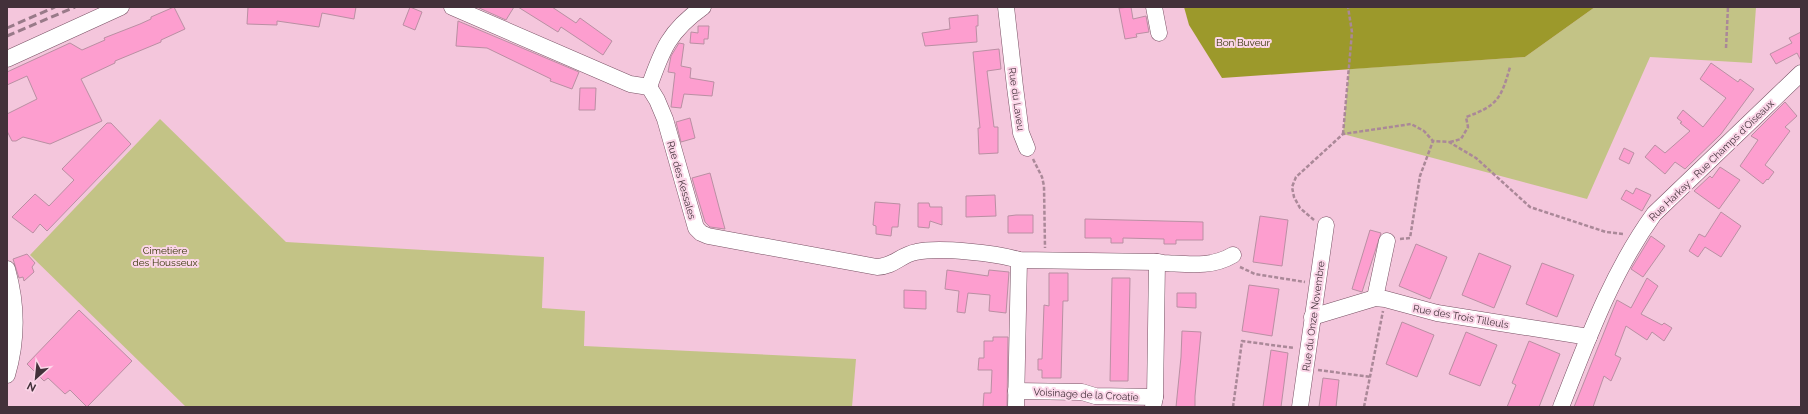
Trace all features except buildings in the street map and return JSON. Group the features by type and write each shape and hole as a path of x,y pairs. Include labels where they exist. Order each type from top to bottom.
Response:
{"street":[{"path":"7,59 121,7"},
{"path":"452,7 630,84 648,87 660,57 671,36 682,23 703,7"},
{"name":"Rue du Laveu","path":"1006,7 1014,87 1022,133 1027,148"},
{"path":"1154,7 1159,33"},
{"name":"Rue Harkay - Rue Champs d'Oiseaux","path":"1561,407 1589,336 1619,272 1639,235 1654,214 1801,73"},
{"name":"Rue des Kessales","path":"648,87 657,100 663,114 696,228 701,233 708,236 793,253 877,267 892,265 908,254 933,250 1006,256 1019,260"},
{"name":"Rue du Onze Novembre","path":"1300,407 1326,225"},
{"path":"1312,317 1380,298 1387,241"},
{"path":"1016,407 1019,260 1045,259 1211,264 1230,257"},
{"name":"Voisinage de la Croatie","path":"1016,391 1082,392 1095,396 1154,402 1157,262"},
{"path":"7,270 12,295 14,326 12,353 7,375"},
{"name":"Rue des Trois Tilleuls","path":"1380,298 1437,314 1589,336"}],"path":[{"path":"1344,134 1352,32 1348,7"},
{"path":"1726,48 1728,7"},
{"path":"1326,225 1313,220 1300,208 1294,197 1292,187 1296,177 1344,134 1411,124 1424,131 1433,141 1449,142 1461,138 1468,127 1466,117 1486,110 1495,102 1505,85 1510,67"},
{"path":"1387,241 1410,238 1420,176 1433,141"},
{"path":"1449,142 1476,158 1530,207 1606,232 1639,235"},
{"path":"1027,148 1042,177 1044,186 1045,259"},
{"path":"1230,257 1242,268 1255,274 1317,284"},
{"path":"1364,407 1371,377 1380,298"},
{"path":"1233,407 1242,341 1307,350"},
{"path":"1305,368 1371,377"}],"green space":[{"name":"Bon Buveur","path":"1184,7 1595,7 1525,57 1222,78 1189,25"},
{"path":"1595,7 1756,7 1752,63 1650,57 1587,199 1343,134 1349,69 1525,57"},
{"name":"Cimetière des Housseux","path":"160,119 286,242 544,257 542,308 585,311 584,346 856,359 852,407 186,407 30,255"}],"railway":[{"path":"7,28 55,7"},
{"path":"7,36 75,7"}]}
